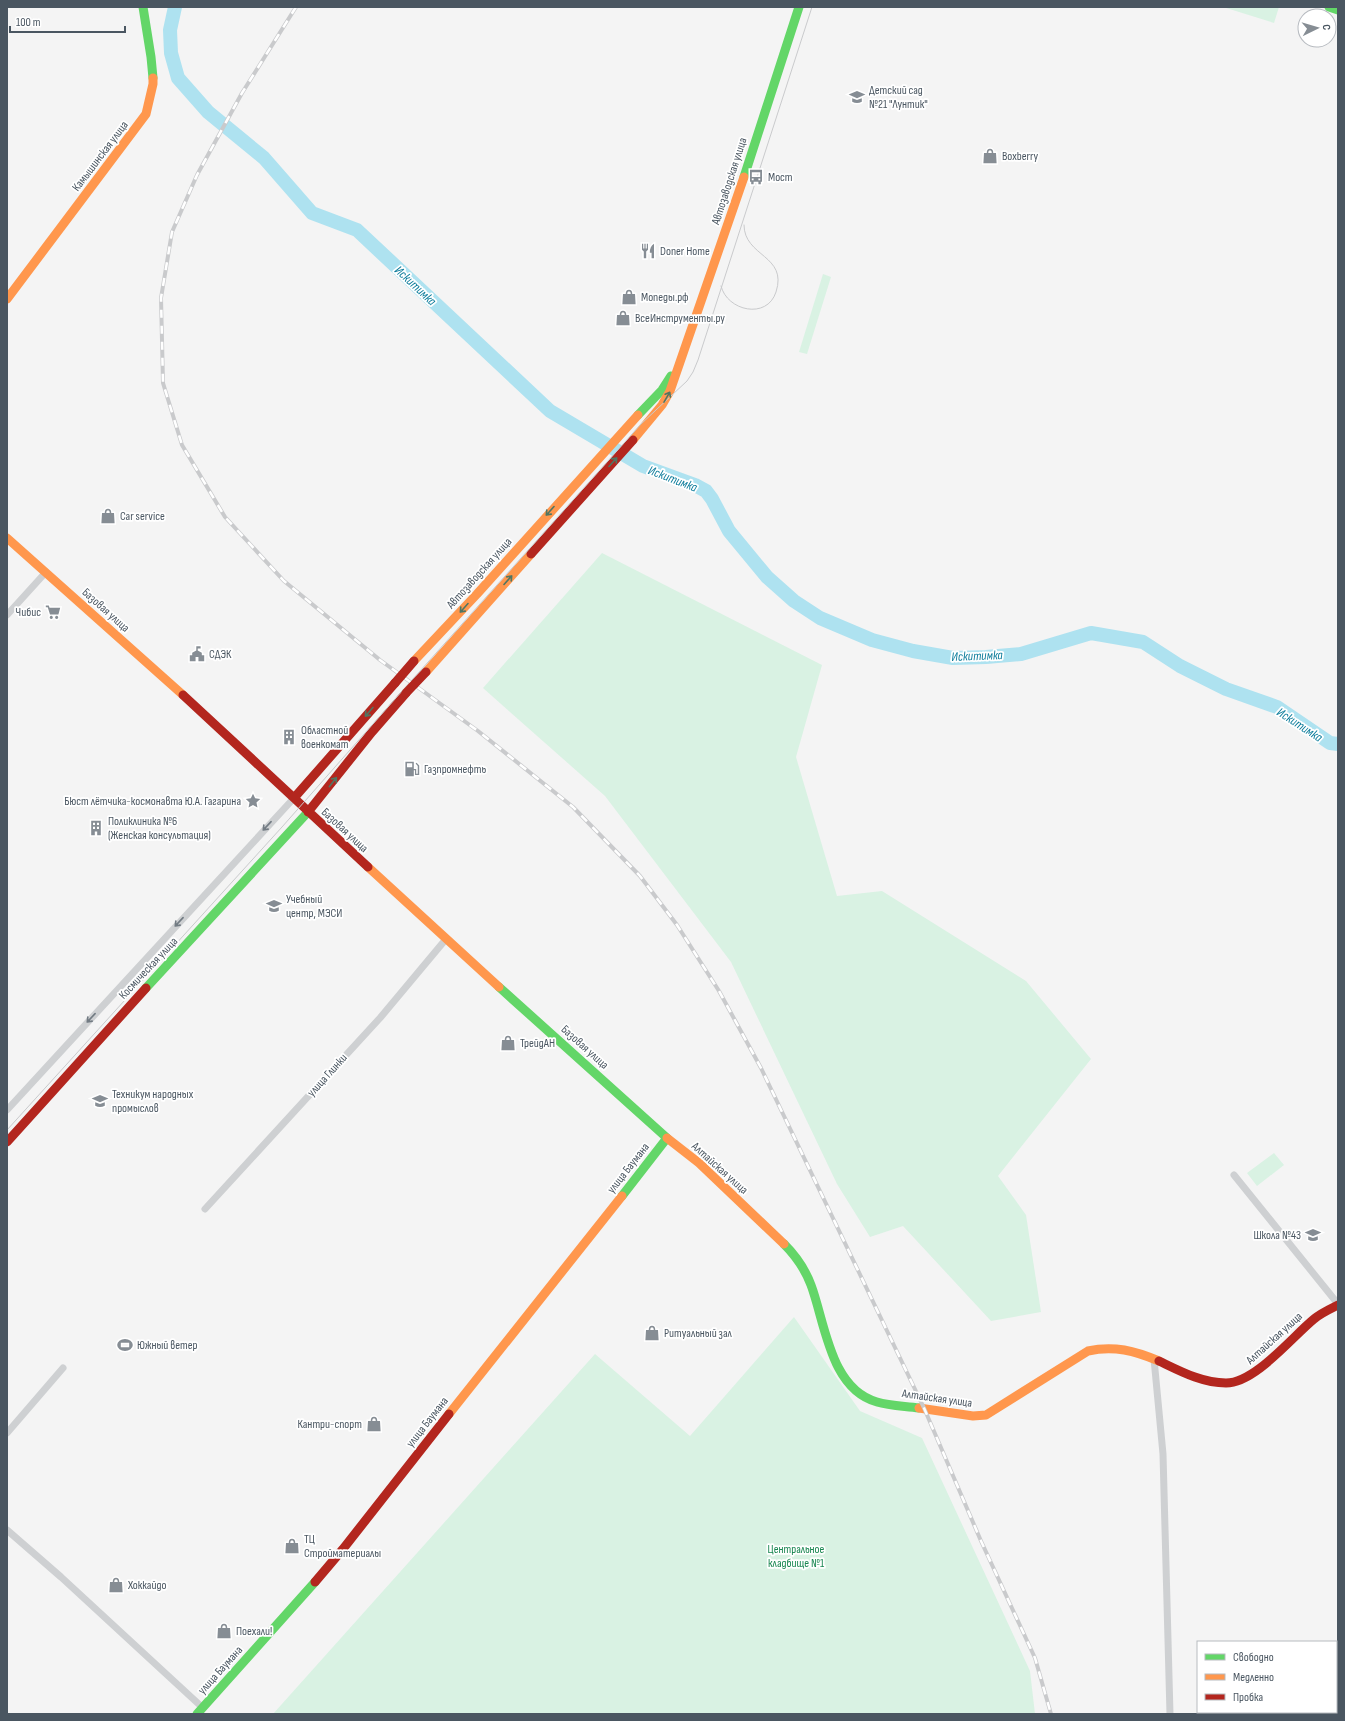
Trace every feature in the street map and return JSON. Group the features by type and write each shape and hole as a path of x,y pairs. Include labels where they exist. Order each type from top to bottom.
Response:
{"main road":[{"name":"Камышинская улица","path":"7,299 146,114 153,84 151,57 143,7"},
{"name":"Автозаводская улица","path":"406,693 662,405 670,391 720,246 799,7"},
{"path":"1328,7 1338,10"},
{"name":"Автозаводская улица","path":"294,798 414,661 469,602 576,481 662,390 680,362"},
{"name":"Базовая улица","path":"7,538 173,686 446,939 667,1138"},
{"name":"Космическая улица","path":"7,1142 102,1036 308,812 372,732 406,693"},
{"name":"Алтайская улица","path":"667,1138 699,1163 793,1252 803,1268 810,1284 831,1355 841,1374 852,1387 864,1397 876,1402 973,1416 986,1415 1088,1351 1115,1348 1154,1359 1203,1378 1228,1383 1241,1380 1253,1374 1315,1318 1338,1304"},
{"name":"улица Баумана","path":"200,1711 288,1613 342,1549 667,1138"}],"street":[{"path":"7,615 46,572"},
{"name":"Космическая улица","path":"7,1110 294,798"},
{"name":"улица Глинки","path":"205,1209 380,1018 446,939"},
{"path":"1234,1175 1338,1304"},
{"path":"1154,1359 1163,1454 1170,1714"},
{"path":"7,1433 62,1368"},
{"path":"7,1530 61,1577 200,1711"}],"green space":[{"path":"1223,7 1279,7 1274,23"},
{"path":"823,274 831,277 807,354 799,352"},
{"path":"602,553 822,665 796,757 837,896 882,891 1026,981 1091,1059 998,1176 1026,1215 1041,1312 991,1321 903,1226 870,1237 837,1184 731,962 605,796 483,688"},
{"path":"1274,1153 1284,1165 1257,1186 1247,1173"},
{"name":"Центральное кладбище №1","path":"794,1317 860,1411 922,1438 1030,1671 1035,1714 273,1714 595,1354 690,1436"}],"waterway":[{"name":"Искитимка","path":"175,7 170,30 171,53 178,78 208,112 264,158 312,213 357,230 550,411 643,466 695,485 706,491 712,499 729,531 767,577 794,601 820,618 872,640 913,651 953,658 1021,654 1091,633 1143,642 1180,666 1226,689 1277,707 1330,743 1338,744"}],"tram line":[{"path":"7,1130 282,827 641,424 687,381 698,360 812,7"},
{"path":"721,286 725,295 731,301 747,309 756,309 764,306 771,301 776,292 778,280 776,270 771,263 751,244 746,236 744,225"}],"railway":[{"path":"296,7 242,93 197,175 172,232 161,298 163,383 182,445 225,517 284,581 380,660 478,731 573,807 640,876 677,925 719,991 761,1068 924,1408 981,1541 1035,1658 1051,1714"}],"traffic: fast":[{"path":"143,7 153,78"},
{"path":"744,177 799,7"},
{"path":"1329,7 1338,10"},
{"path":"638,415 662,390 671,376"},
{"path":"146,988 308,812"},
{"path":"499,987 667,1138 622,1196"},
{"path":"784,1244 800,1263 809,1279 832,1352 839,1369 849,1383 861,1395 877,1402 919,1408"},
{"path":"197,1714 315,1582"}],"traffic: slow":[{"path":"7,299 146,114 153,78"},
{"path":"633,440 662,405 670,391 744,177"},
{"path":"414,661 477,594 638,415"},
{"path":"7,538 183,695"},
{"path":"426,672 531,554"},
{"path":"368,867 499,987"},
{"path":"667,1138 699,1163 784,1244"},
{"path":"449,1414 622,1196"},
{"path":"919,1408 973,1416 986,1415 1088,1351 1098,1349 1124,1350 1141,1354 1159,1361"}],"traffic: jam":[{"path":"531,554 633,440"},
{"path":"395,683 414,661"},
{"path":"406,693 426,672"},
{"path":"368,867 294,798 395,683"},
{"path":"308,812 372,732 406,693"},
{"path":"183,695 294,798"},
{"path":"7,1142 146,988"},
{"path":"1159,1361 1200,1379 1226,1383 1237,1381 1249,1376 1273,1358 1314,1319 1338,1305"},
{"path":"315,1582 343,1549 449,1414"}],"place":[{"name":"Детский сад №21 \"Лунтик\"","path":"857,97"},
{"name":"Boxberry","path":"990,156"},
{"name":"Мост","path":"756,177"},
{"name":"Doner Home","path":"648,251"},
{"name":"Мопеды.рф","path":"629,297"},
{"name":"ВсеИнструменты.ру","path":"623,318"},
{"name":"Car service","path":"108,516"},
{"name":"Чибис","path":"53,612"},
{"name":"СДЭК","path":"197,654"},
{"name":"Областной военкомат","path":"289,737"},
{"name":"Газпромнефть","path":"412,769"},
{"name":"Бюст лётчика-космонавта Ю.А. Гагарина","path":"253,801"},
{"name":"Поликлиника №6 (Женская консультация)","path":"96,828"},
{"name":"Учебный центр, МЭСИ","path":"274,906"},
{"name":"ТрейдАН","path":"508,1043"},
{"name":"Техникум народных промыслов","path":"100,1101"},
{"name":"Школа №43","path":"1313,1235"},
{"name":"Ритуальный зал","path":"652,1333"},
{"name":"Южный ветер","path":"125,1345"},
{"name":"Кантри-спорт","path":"374,1424"},
{"name":"ТЦ Стройматериалы","path":"292,1546"},
{"name":"Хоккайдо","path":"116,1585"},
{"name":"Поехали!","path":"224,1631"}]}
